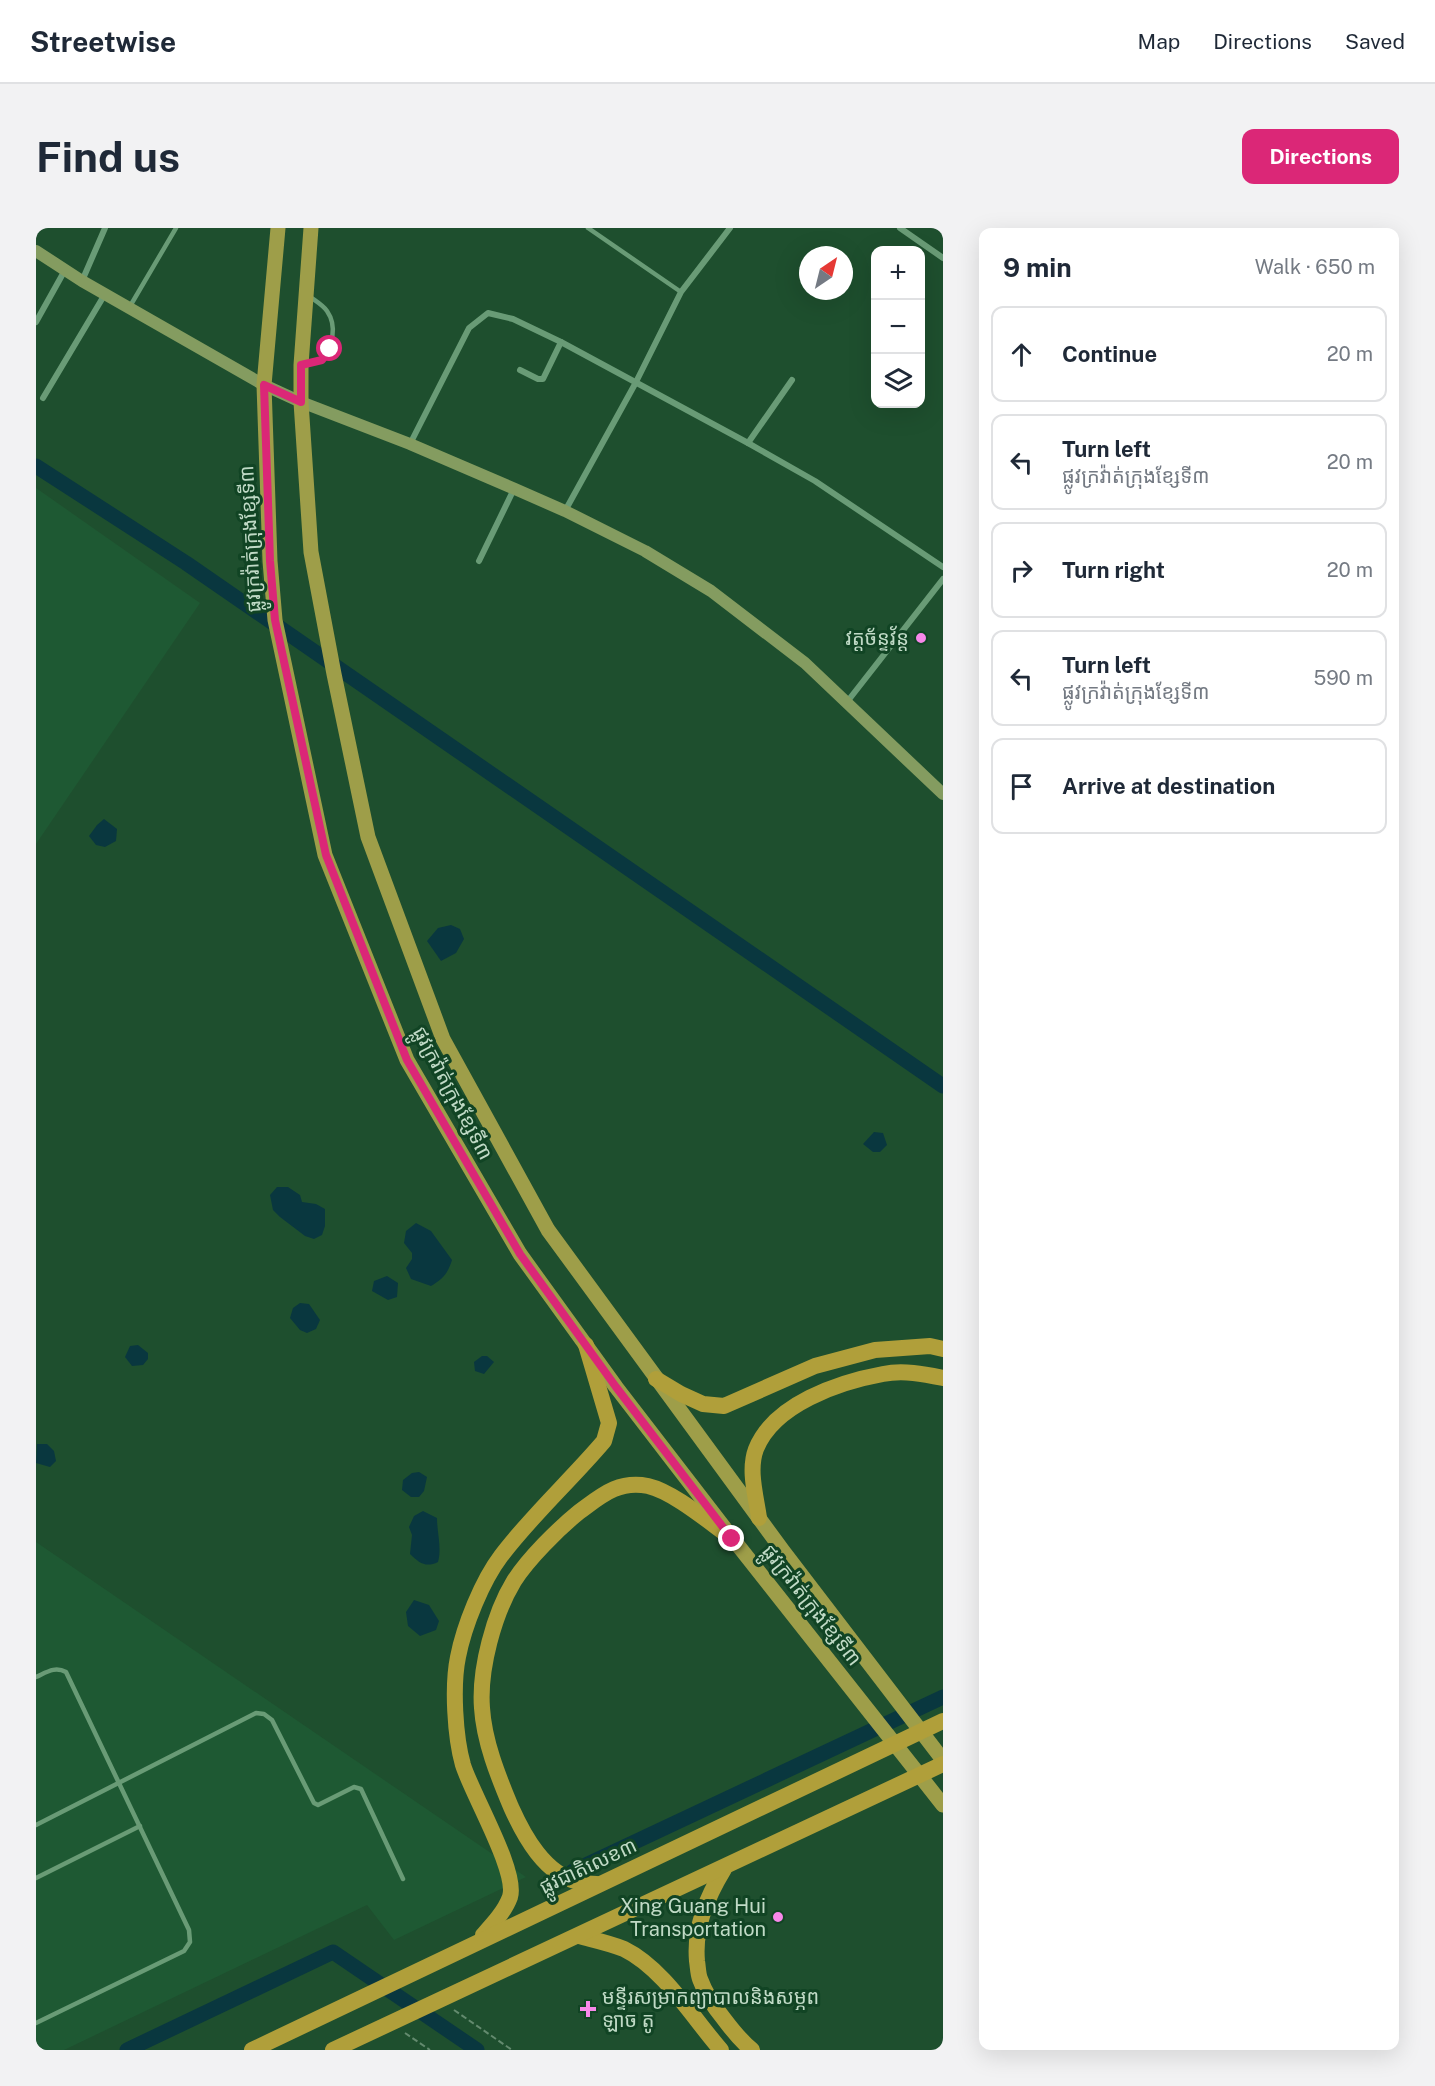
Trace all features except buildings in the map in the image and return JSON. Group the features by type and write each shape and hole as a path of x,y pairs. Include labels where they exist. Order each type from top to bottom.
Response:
{"highway":[{"path":"477,1942 496,1920 510,1897 510,1883 505,1864 463,1765 457,1732 458,1657 480,1592 500,1557 604,1441 609,1423 586,1346"},
{"path":"656,1379 703,1404 724,1406 815,1366 874,1350 930,1346 943,1349"},
{"path":"759,1518 752,1468 756,1449 767,1430 781,1415 823,1391 884,1374 917,1373 943,1378"},
{"path":"598,1884 577,1882 561,1874 547,1863 522,1832 505,1792 489,1748 482,1707 485,1663 496,1621 514,1581 542,1547 572,1518 609,1490 626,1486 647,1486 663,1491 732,1539"},
{"name":"ផ្លូវជាតិលេខ៣","path":"252,2050 943,1721"},
{"path":"333,2050 724,1868 943,1762"},
{"path":"724,1868 704,1906 699,1927 696,1949 699,1978 718,2011 740,2040 752,2050"},
{"path":"579,1936 609,1943 626,1950 657,1973 721,2050"}],"main road":[{"name":"ផ្លូវក្រវ៉ាត់ក្រុងខ្សែទី៣","path":"278,228 264,385 270,561 275,620 326,855 407,1060 520,1254 586,1346 732,1539 943,1805"},
{"name":"ផ្លូវក្រវ៉ាត់ក្រុងខ្សែទី៣","path":"311,228 301,365 301,402 311,552 368,837 443,1039 548,1230 783,1551 943,1762"},
{"path":"36,252 82,281 264,385 566,511 645,551 711,591 805,663 943,794"}],"street":[{"path":"82,281 105,228"},
{"path":"566,511 635,384 681,292 730,228"},
{"path":"900,228 943,258"},
{"path":"36,322 65,270"},
{"path":"43,398 105,294"},
{"path":"410,444 469,327 488,313 513,319 561,342 748,443 815,481 943,567"},
{"path":"520,370 543,380 561,342"},
{"path":"748,443 792,380"},
{"path":"479,561 515,489"},
{"path":"846,702 943,579"}],"lane":[{"path":"129,308 177,228"},
{"path":"588,228 681,292"},
{"path":"301,365 322,360 330,349 334,328 327,310 306,294"},
{"path":"36,1677 54,1669 60,1668 66,1672 189,1930 190,1941 184,1951 36,2023"},
{"path":"36,1825 256,1713 264,1714 272,1720 314,1803 318,1805 354,1787 361,1789 403,1879"},
{"path":"36,1878 140,1826"}],"path":[{"path":"434,2002 512,2050"},
{"path":"396,2020 430,2050"}],"shaded area":[{"path":"36,488 200,603 36,844"},
{"path":"36,1542 526,1877 394,1940 367,1905 64,2050 36,2050"}],"water":[{"path":"104,819 117,829 116,841 105,847 96,845 89,836"},
{"path":"451,925 460,929 464,939 456,953 441,961 427,941 438,928"},
{"path":"874,1132 883,1133 887,1145 880,1152 873,1152 863,1144"},
{"path":"277,1187 288,1187 300,1195 302,1202 316,1204 325,1209 325,1226 322,1235 314,1239 305,1236 273,1210 270,1195"},
{"path":"416,1223 431,1231 452,1260 449,1269 439,1281 431,1286 411,1279 406,1268 412,1259 412,1253 404,1243 406,1231"},
{"path":"387,1276 398,1283 397,1297 388,1300 372,1291 374,1281"},
{"path":"300,1303 309,1304 320,1320 316,1329 307,1333 300,1330 290,1318 293,1308"},
{"path":"138,1345 148,1353 148,1359 143,1365 132,1366 125,1357 130,1346"},
{"path":"482,1356 487,1356 494,1362 484,1374 475,1371 474,1362"},
{"path":"37,1444 47,1444 54,1451 56,1461 50,1467 36,1463"},
{"path":"419,1472 427,1477 424,1491 419,1497 411,1497 402,1490 403,1480 412,1473"},
{"path":"423,1511 437,1518 439,1557 438,1562 430,1565 420,1562 410,1554 412,1535 409,1527 414,1516"},
{"path":"414,1600 429,1605 439,1621 436,1630 420,1636 408,1626 406,1612"}],"waterway":[{"path":"36,466 186,563 943,1086"},
{"path":"573,1871 943,1697"},
{"path":"127,2050 333,1952 477,2050"}],"place":[{"name":"វត្តច័ន្ទវ័ន្ត","path":"921,638"},
{"name":"Xing Guang Hui Transportation","path":"778,1917"},
{"name":"មន្ទីរសម្រាកព្យាបាលនិងសម្ភព ឡាច តូ","path":"588,2009"}],"route":[{"path":"330,349 322,360 301,365 301,402 264,385 270,561 275,620 326,855 407,1060 520,1254 616,1387 732,1539"}]}
